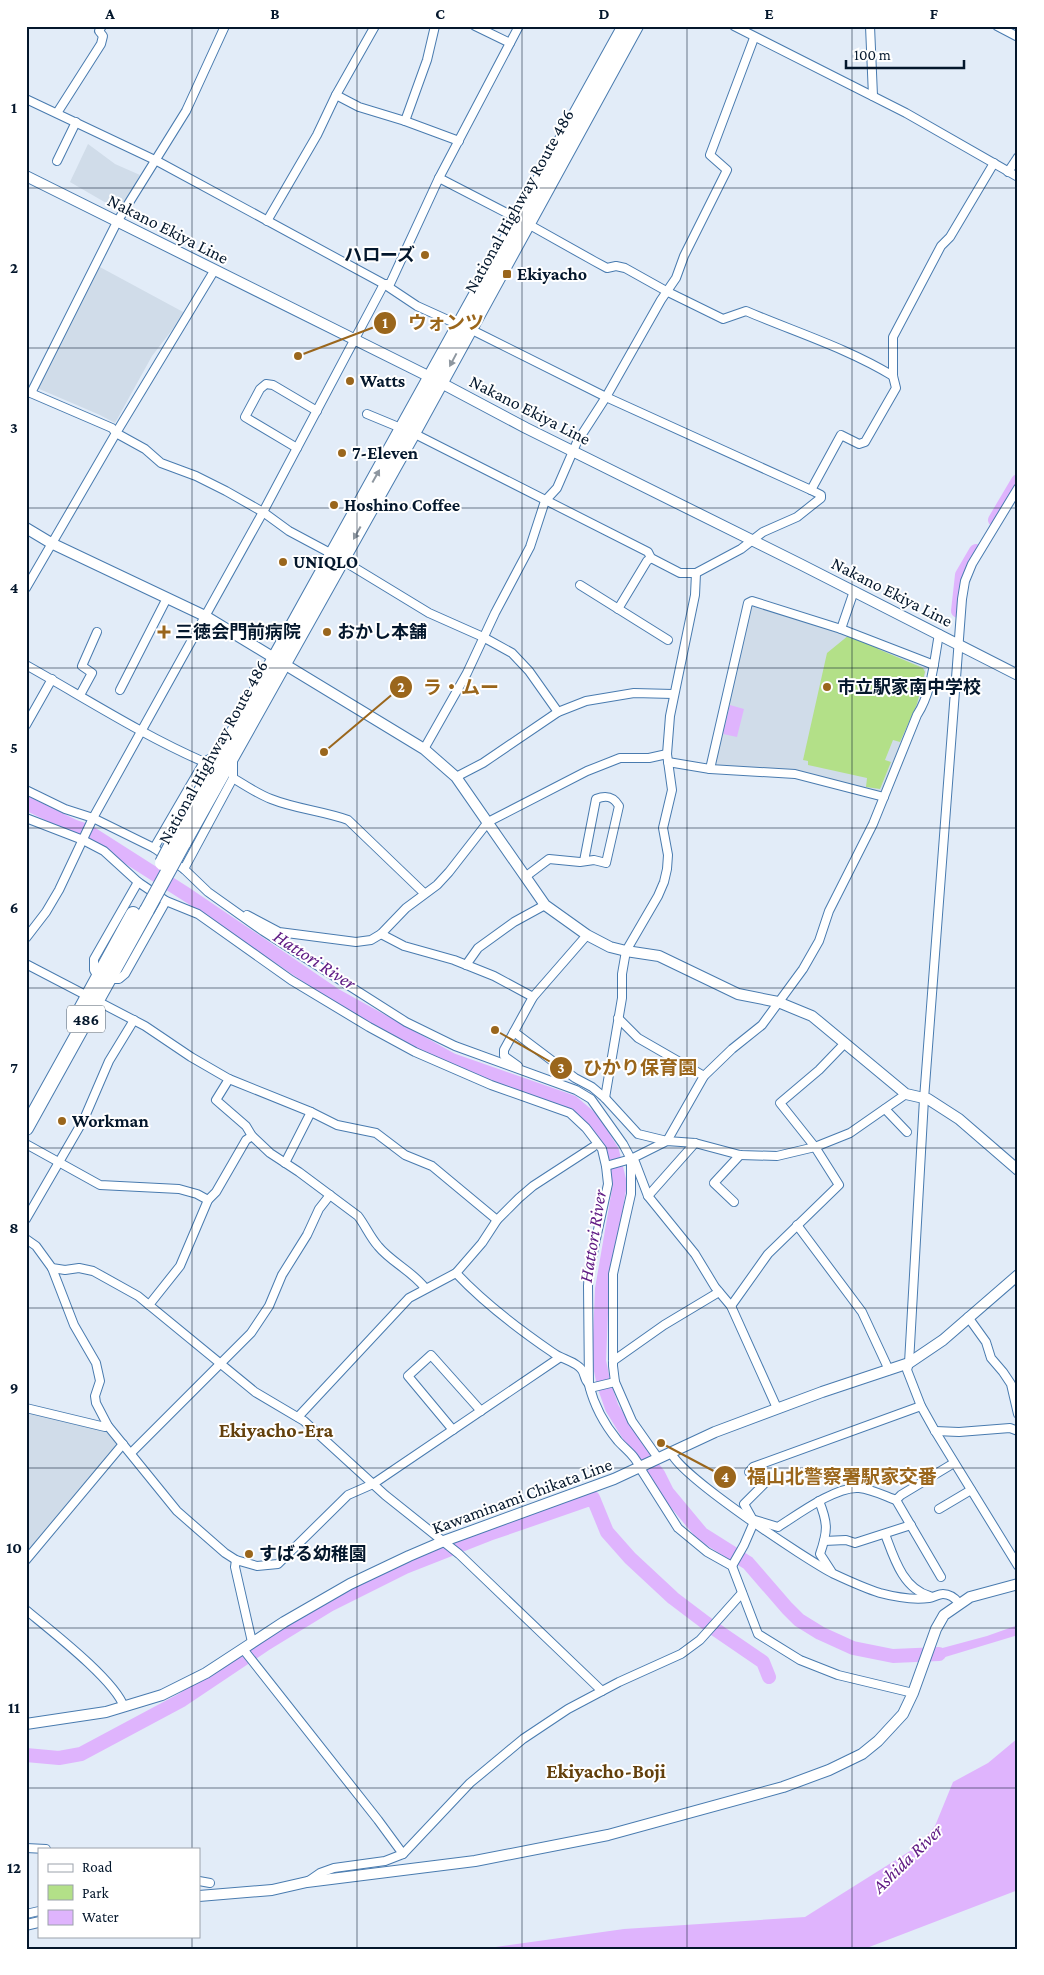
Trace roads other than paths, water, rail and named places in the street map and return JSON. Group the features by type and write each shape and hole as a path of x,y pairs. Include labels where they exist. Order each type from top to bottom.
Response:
{"highway":[{"name":"National Highway Route 486","path":"524,222 625,26"},
{"name":"National Highway Route 486","path":"26,1128 92,998 279,660 464,327 636,26"},
{"name":"National Highway Route 486","path":"26,1108 92,998"}],"main road":[{"name":"Nakano Ekiya Line","path":"26,176 436,380 572,451 1018,675"},
{"path":"26,528 51,543 205,616 424,749 456,777 545,905 587,935 610,947 659,956 738,994 778,1002 812,1016 906,1094 924,1099 958,1119 1018,1170"},
{"name":"Kawaminami Chikata Line","path":"26,1724 106,1712 162,1695 206,1673 252,1642 350,1584 444,1541 614,1479 715,1432 777,1408 909,1364 943,1340 1018,1276"},
{"path":"200,1896 272,1890 307,1882 475,1861 608,1834 783,1787 829,1770 862,1754 892,1728 903,1714 914,1690 936,1629 944,1615 970,1597 1018,1584"}],"street":[{"path":"57,113 101,44 103,36 99,31 102,26"},
{"path":"225,26 186,111 157,161 117,222 29,392 112,428 116,433 145,449 161,463 204,480 263,512 289,531 337,557 429,613 512,653 529,670 558,712"},
{"path":"267,221 317,135 336,95 375,26"},
{"path":"405,120 427,60 435,26"},
{"path":"475,26 510,43"},
{"path":"384,284 390,284 439,178 519,26"},
{"path":"734,26 754,38 873,96 1018,177"},
{"path":"870,26 873,96"},
{"path":"997,26 1018,37"},
{"path":"424,749 467,673 530,547 545,501 557,488 572,451 606,397 660,300 668,292 676,278 684,256 727,170 710,155 754,38"},
{"path":"336,95 359,107 405,120 459,140"},
{"path":"26,99 157,161 384,284 417,306 606,397 811,490 821,495 821,498 797,517 763,532 741,549 696,573 680,573 651,558 648,552 408,430 367,414"},
{"path":"57,161 76,122"},
{"path":"1008,172 1018,156"},
{"path":"811,490 841,435 859,444 864,442 896,388 893,376 893,337 942,246 950,237 994,164"},
{"path":"439,178 607,268 616,266 626,268 723,320 746,311 868,360 893,376"},
{"path":"26,588 214,270"},
{"path":"26,938 54,898 93,818 263,512 384,284"},
{"path":"297,448 245,417 260,389 266,384 272,385 317,410"},
{"path":"1018,488 972,564 965,581 956,643 924,1099 909,1364 907,1370 921,1406 935,1432 1018,1566"},
{"path":"618,609 651,558"},
{"path":"605,1098 622,998 622,974 626,951 664,882 668,855 663,828 672,790 668,758 673,694 694,595 696,573"},
{"path":"580,585 668,640"},
{"path":"841,629 854,591"},
{"path":"120,690 167,598"},
{"path":"710,769 748,603 752,601 841,629 934,666"},
{"path":"80,695 92,673 82,666 97,632"},
{"path":"606,1166 628,1160 667,1141 704,1076 732,1049 762,1025 803,969 819,940 829,911 860,852 917,715 924,704 934,666 939,634"},
{"path":"26,665 140,732 204,762"},
{"path":"26,725 52,679"},
{"path":"456,777 483,763 558,712 586,701 634,693 673,694"},
{"path":"154,848 204,762 228,754 233,778 184,869"},
{"path":"237,913 239,911 279,932 356,942 371,940 381,934 406,908 424,893 437,885 488,822 587,771 620,758 668,758 710,769 795,774 884,797"},
{"path":"233,778 255,792 273,800 348,820 424,893"},
{"path":"26,790 65,809 93,818 154,848 184,869 208,892 237,913 406,1022 455,1046 576,1090 591,1099 622,1144 628,1160 631,1194 614,1274 614,1382 632,1421 657,1458"},
{"path":"525,877 549,859 584,861 594,860 606,863 619,806 614,799 604,796 596,799 584,861"},
{"path":"26,818 83,840 104,851 138,882 166,900 198,914 292,980 369,1027 455,1071 570,1113 586,1128 602,1149 608,1184 589,1271 591,1387 593,1401 618,1442 642,1467 678,1528 707,1552 733,1564"},
{"path":"138,882 94,959 94,970 103,978 119,979 125,974 166,900"},
{"path":"466,964 478,948 514,922 545,905"},
{"path":"381,934 404,946 466,964 494,976 533,997"},
{"path":"524,1071 504,1056 504,1050 533,997 587,935"},
{"path":"26,964 134,1020 229,1079 338,1125 376,1132 405,1155 432,1166 497,1220"},
{"path":"618,1018 638,1038 704,1076"},
{"path":"26,1219 84,1119 109,1061 134,1020"},
{"path":"514,1032 575,1078 592,1087 605,1098 638,1134 667,1141 695,1143 740,1154 777,1156 814,1147 850,1133 906,1094"},
{"path":"731,1306 768,1254 839,1184 814,1147 780,1103 819,1070 845,1043"},
{"path":"229,1079 216,1100 246,1126 252,1136 270,1153 358,1216 366,1225 378,1246 411,1273 425,1288"},
{"path":"885,1109 907,1132"},
{"path":"285,1163 311,1112"},
{"path":"586,1128 593,1148 598,1151 606,1166"},
{"path":"149,1305 180,1266 208,1200 216,1192 246,1140 252,1136"},
{"path":"648,1196 695,1143"},
{"path":"26,1144 100,1185 179,1189 197,1194 208,1200"},
{"path":"298,1418 409,1298 456,1273 482,1244 497,1220 532,1186 593,1148"},
{"path":"734,1202 714,1183 740,1154"},
{"path":"628,1160 635,1162 648,1196 695,1254 719,1292 731,1306 777,1408"},
{"path":"131,1453 251,1333 269,1306 282,1275 307,1235 319,1210 330,1195"},
{"path":"797,1225 862,1312 889,1370"},
{"path":"26,1239 36,1246 52,1268 74,1325 96,1363 100,1380 95,1396 96,1403 108,1426 177,1511 236,1560 257,1566 278,1564 348,1495 373,1484 559,1358"},
{"path":"52,1268 64,1270 79,1268 93,1271 138,1296 255,1392 304,1421 373,1484 444,1541 602,1691"},
{"path":"456,1273 504,1319 559,1358 574,1364 582,1370 586,1381 591,1387"},
{"path":"613,1361 664,1324 719,1292"},
{"path":"968,1317 986,1342 991,1358 1004,1372 1011,1384 1018,1414"},
{"path":"453,1430 408,1376 430,1355 481,1411"},
{"path":"591,1387 614,1382"},
{"path":"921,1406 753,1467 749,1472 764,1484 744,1504 754,1521 778,1527 819,1501 839,1492 858,1488 896,1500 941,1578"},
{"path":"26,1408 105,1427 108,1426"},
{"path":"935,1432 1003,1428 1018,1431"},
{"path":"26,1560 123,1444"},
{"path":"671,1452 673,1458 691,1476 833,1574 879,1592 899,1597 933,1597 942,1594 950,1595 959,1603"},
{"path":"896,1500 901,1495 954,1463"},
{"path":"939,1509 971,1490"},
{"path":"819,1501 827,1519 820,1554 833,1574"},
{"path":"754,1521 744,1545 733,1564 758,1634 800,1660 838,1675 914,1690"},
{"path":"824,1541 846,1540 855,1543 911,1525"},
{"path":"884,1534 908,1584 921,1593 933,1597"},
{"path":"236,1560 235,1567 252,1642"},
{"path":"307,1882 320,1873 334,1868 385,1861 403,1854 470,1783 523,1738 568,1709 681,1654 700,1640 742,1593"},
{"path":"26,1610 91,1666 121,1699 124,1707"},
{"path":"243,1649 403,1854"}],"water":[{"path":"730,705 744,709 737,737 723,734"},
{"path":"1018,1625 1018,1635 932,1661 935,1650 987,1636"},
{"name":"Ashida River","path":"1018,1738 1018,1890 864,1949 481,1949 624,1929 805,1917 918,1846 935,1826 953,1782 988,1763"}],"waterway":[{"path":"995,520 1018,481"},
{"path":"958,611 962,575 976,551"},
{"name":"Hattori River","path":"26,803 87,831 189,896 335,995 452,1060 572,1102 592,1119 612,1151 620,1184 602,1289 599,1361 604,1385 612,1408 638,1450 658,1474 667,1492 702,1534 748,1563 799,1620 820,1633 853,1648 893,1656 939,1654"},
{"path":"26,1755 59,1758 81,1754 182,1700 267,1643 329,1605 405,1567 489,1534 593,1498 607,1532 630,1558 673,1598 763,1662 769,1677"}],"place":[{"name":"ハローズ","path":"425,255"},
{"name":"Ekiyacho","path":"507,274"},
{"name":"ウォンツ","path":"298,356"},
{"name":"Watts","path":"350,381"},
{"name":"7-Eleven","path":"342,453"},
{"name":"Hoshino Coffee","path":"334,505"},
{"name":"UNIQLO","path":"283,562"},
{"name":"三徳会門前病院","path":"164,632"},
{"name":"おかし本舗","path":"327,632"},
{"name":"市立駅家南中学校","path":"827,687"},
{"name":"ラ・ムー","path":"324,752"},
{"name":"ひかり保育園","path":"495,1030"},
{"name":"Workman","path":"62,1121"},
{"name":"福山北警察署駅家交番","path":"661,1443"},
{"name":"すばる幼稚園","path":"249,1554"}],"district":[{"name":"Ekiyacho-Era","path":"276,1430"},
{"name":"Ekiyacho-Boji","path":"606,1771"}]}
